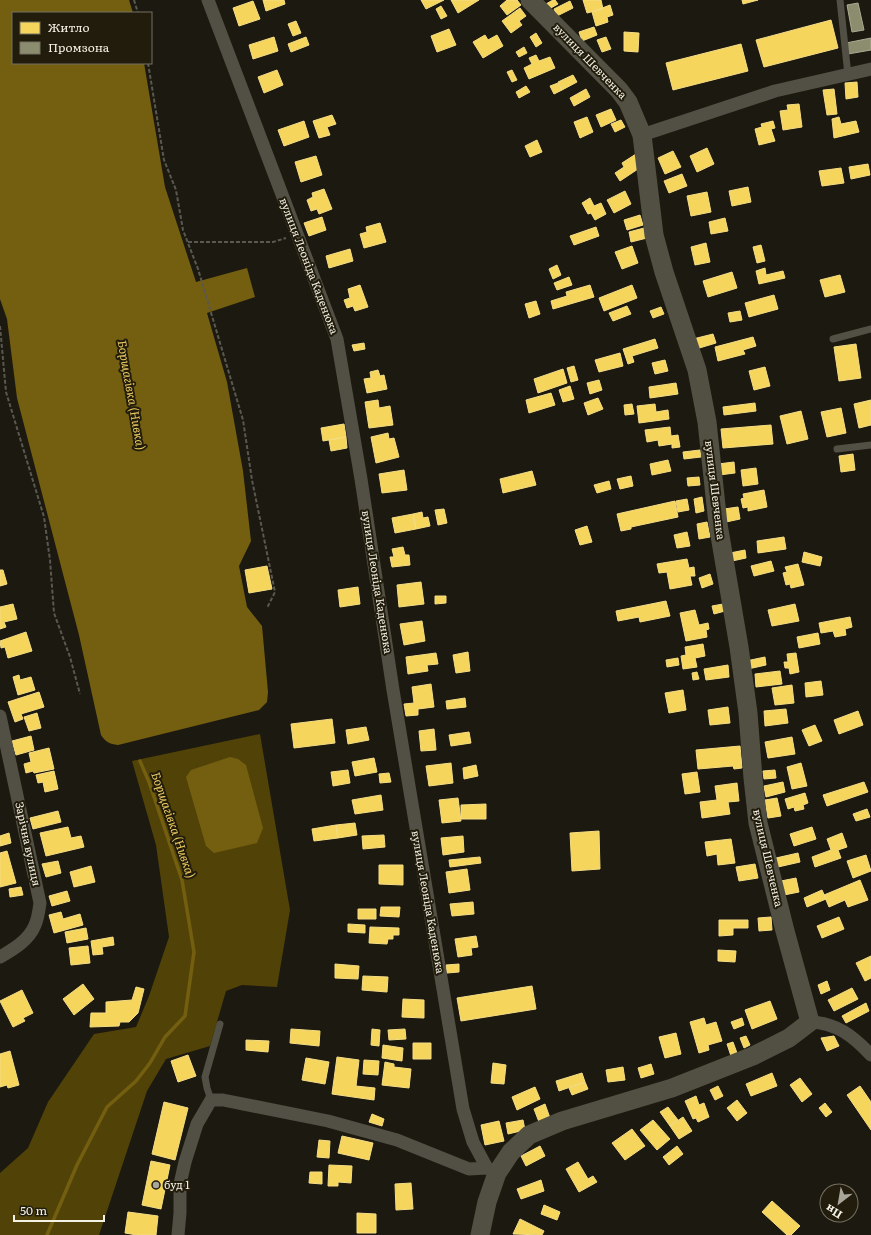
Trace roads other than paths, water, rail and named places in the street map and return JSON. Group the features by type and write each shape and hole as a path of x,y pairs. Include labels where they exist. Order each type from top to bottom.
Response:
{"street":[{"name":"вулиця Леоніда Каденюка","path":"208,0 337,339 361,479 393,690 463,1109 473,1142 492,1171"},
{"name":"вулиця Шевченка","path":"530,0 619,90 628,102 637,120 642,135 654,235 664,272 697,370 707,422 718,524 738,640 748,713 758,823 810,1022"},
{"path":"642,135 775,92 871,70"},
{"name":"Зарічна вулиця","path":"0,716 40,903 36,924 29,936 13,950 0,957"},
{"path":"480,1235 492,1171 529,1135 562,1120 672,1088 753,1056 789,1038 810,1022 822,1022 840,1028 859,1042 871,1055"},
{"path":"178,1235 180,1184 185,1162 197,1124 211,1100 223,1100 328,1121 396,1140 469,1169 492,1171"}],"lane":[{"path":"840,0 848,75"},
{"path":"833,339 871,329"},
{"path":"837,449 871,445"},
{"path":"211,1100 205,1077 220,1024"}],"water":[{"path":"0,0 129,0 133,12 12,12 12,64 144,64 165,187 196,282 247,268 255,297 207,313 227,382 243,471 251,541 239,566 247,607 262,626 268,692 267,702 259,710 118,745 108,742 101,735 79,635 17,398 7,319 0,299"},
{"path":"230,757 238,759 246,765 263,828 257,843 214,853 206,846 186,777 191,770"}],"waterway":[{"name":"Борщагівка (Нивка)","path":"47,1235 77,1165 107,1107 136,1081 150,1063 165,1037 185,1016 194,952 182,880 149,782 140,761"}],"place":[{"name":"буд 1","path":"156,1185"}]}
